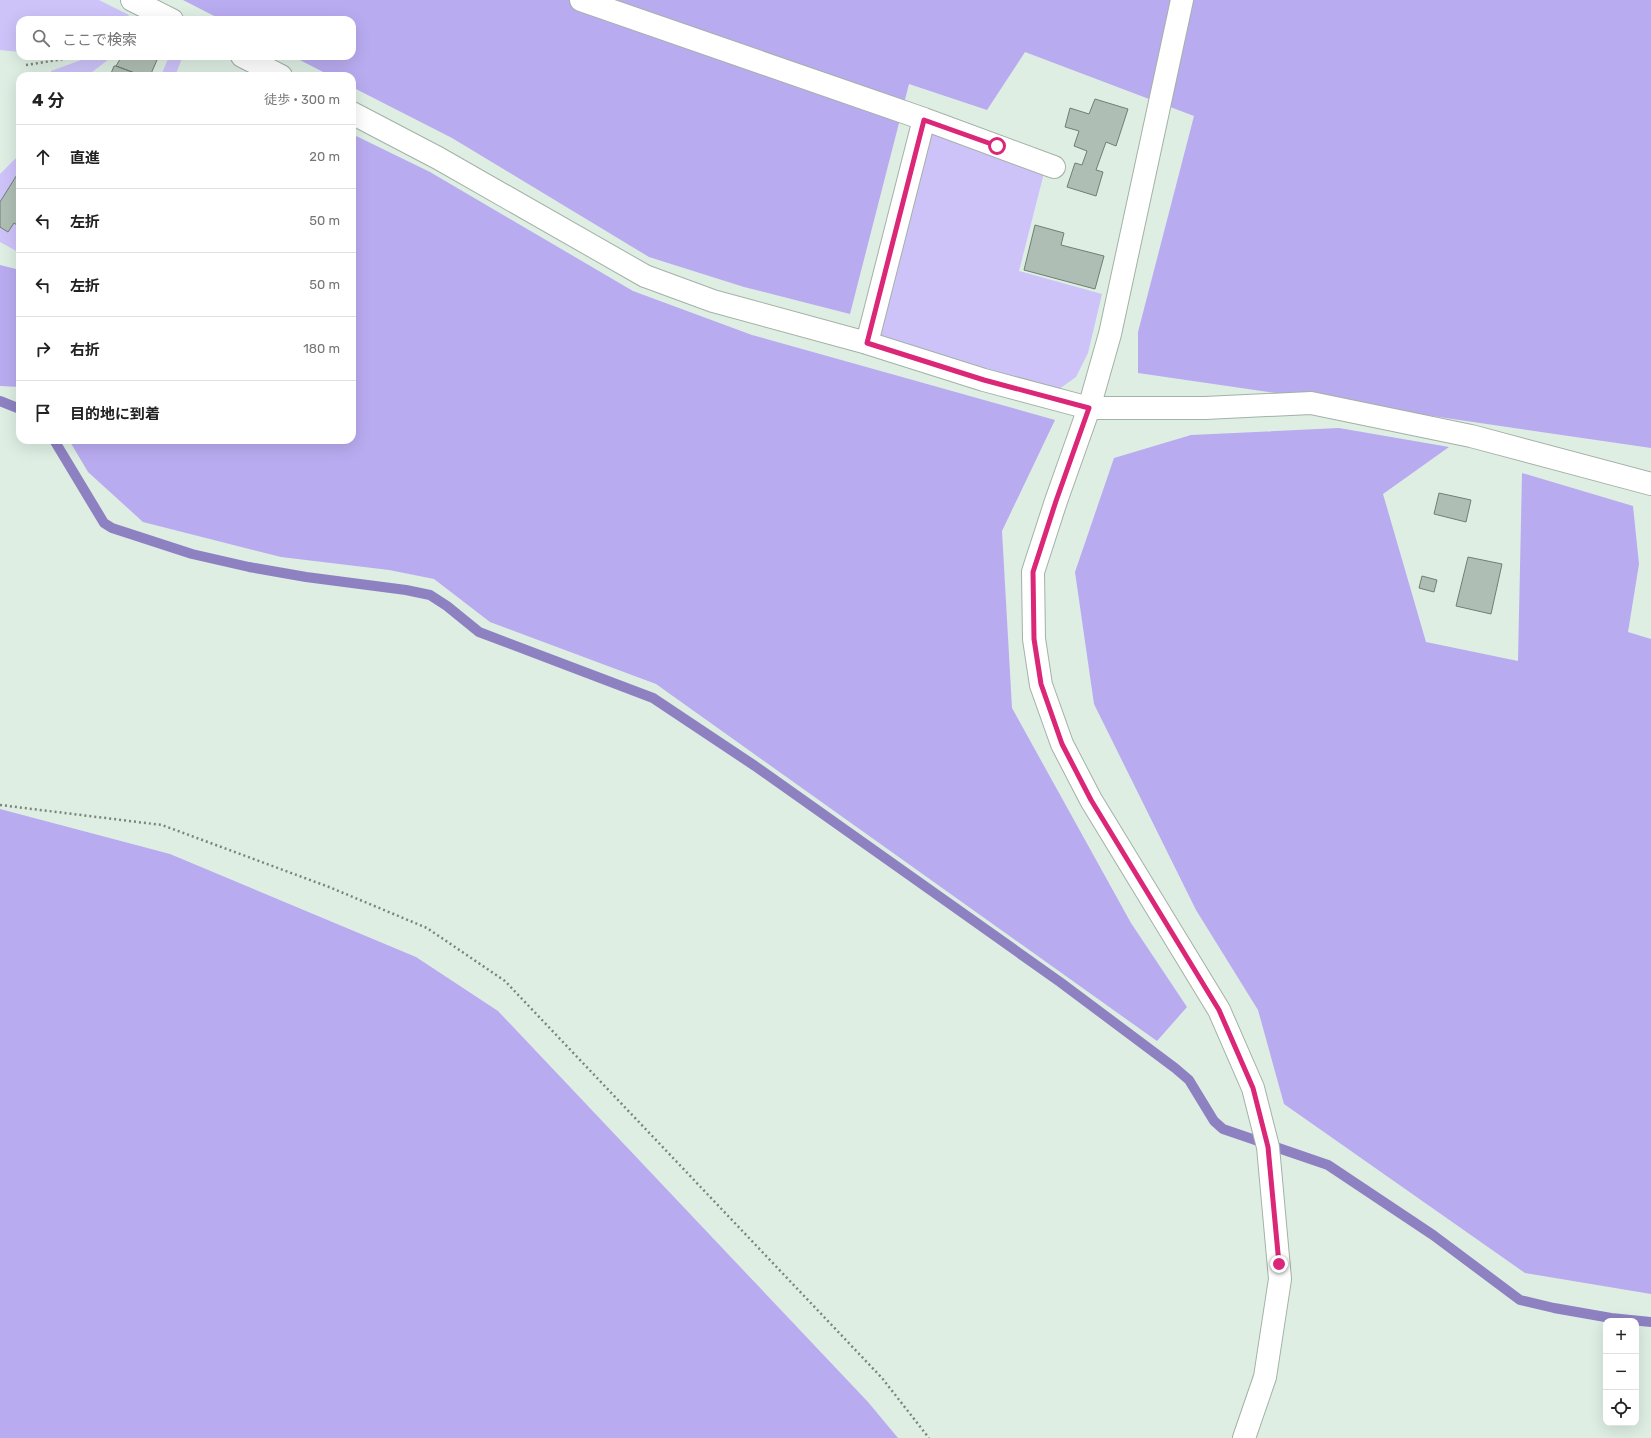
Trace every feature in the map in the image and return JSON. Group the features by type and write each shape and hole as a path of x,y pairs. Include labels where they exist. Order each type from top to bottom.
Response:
{"street":[{"path":"132,0 164,16"},
{"path":"581,0 1054,167"},
{"path":"1182,0 1110,334 1089,408 1033,572 1034,639 1041,684 1062,744 1091,800 1219,1010 1253,1088 1268,1147 1280,1279 1265,1377 1244,1438"},
{"path":"250,60 273,72"},
{"path":"356,115 438,158 645,276 713,301 867,343 984,380 1089,408 1205,408 1311,403 1471,436 1651,484"},
{"path":"867,343 924,120"}],"path":[{"path":"26,65 58,60"},
{"path":"0,805 162,825 329,887 427,928 505,981 882,1378 929,1438"}],"shaded area":[{"path":"0,0 99,0 129,15 16,16 16,52 0,50"},
{"path":"183,0 1651,0 1651,448 1138,373 1138,332 1194,116 1025,52 987,110 909,84 850,314 744,287 649,257 452,138 356,89 356,72 323,72 300,60 356,60 356,16 214,16"},
{"path":"81,60 108,60 92,72 51,71"},
{"path":"167,60 181,60 177,72 163,72"},
{"path":"930,133 1044,173 1019,271 1102,294 1088,353 1076,377 1055,392 878,337"},
{"path":"356,136 430,172 633,291 752,335 1055,420 1002,531 1012,708 1131,923 1187,1007 1157,1041 656,684 490,622 434,579 389,570 281,557 143,522 88,472 71,444 356,444"},
{"path":"16,158 16,251 0,242 0,174"},
{"path":"0,265 16,269 16,387 0,386"},
{"path":"1339,428 1449,447 1383,494 1426,642 1518,661 1522,473 1633,506 1639,564 1628,632 1651,639 1651,1294 1525,1273 1284,1104 1258,1010 1196,910 1094,704 1075,572 1114,458 1191,435"},
{"path":"0,809 170,854 416,957 498,1011 868,1402 898,1438 0,1438"}],"building":[{"path":"120,60 157,60 152,72 132,72 116,66"},
{"path":"114,66 116,66 132,72 112,72"},
{"path":"1095,99 1128,109 1116,146 1106,142 1096,170 1103,172 1096,196 1067,187 1075,163 1082,165 1087,151 1074,146 1079,131 1065,127 1070,108 1089,114"},
{"path":"16,176 16,224 14,223 8,232 0,227 0,202"},
{"path":"1035,225 1064,233 1061,245 1104,256 1095,289 1024,270"},
{"path":"1439,493 1471,500 1466,522 1434,514"},
{"path":"1468,557 1502,564 1491,614 1456,606"},
{"path":"1422,576 1437,580 1434,592 1419,588"}],"waterway":[{"path":"0,401 16,407"},
{"path":"56,444 104,523 112,528 192,554 249,567 306,577 406,590 430,595 447,606 479,632 653,698 755,766 943,899 1060,982 1175,1068 1189,1080 1214,1121 1223,1129 1328,1165 1433,1235 1520,1300 1554,1308 1611,1318 1651,1322"}],"route":[{"path":"997,146 924,120 867,343 984,380 1089,408 1033,572 1034,639 1041,684 1062,744 1091,800 1219,1010 1253,1088 1268,1147 1279,1264"}]}
